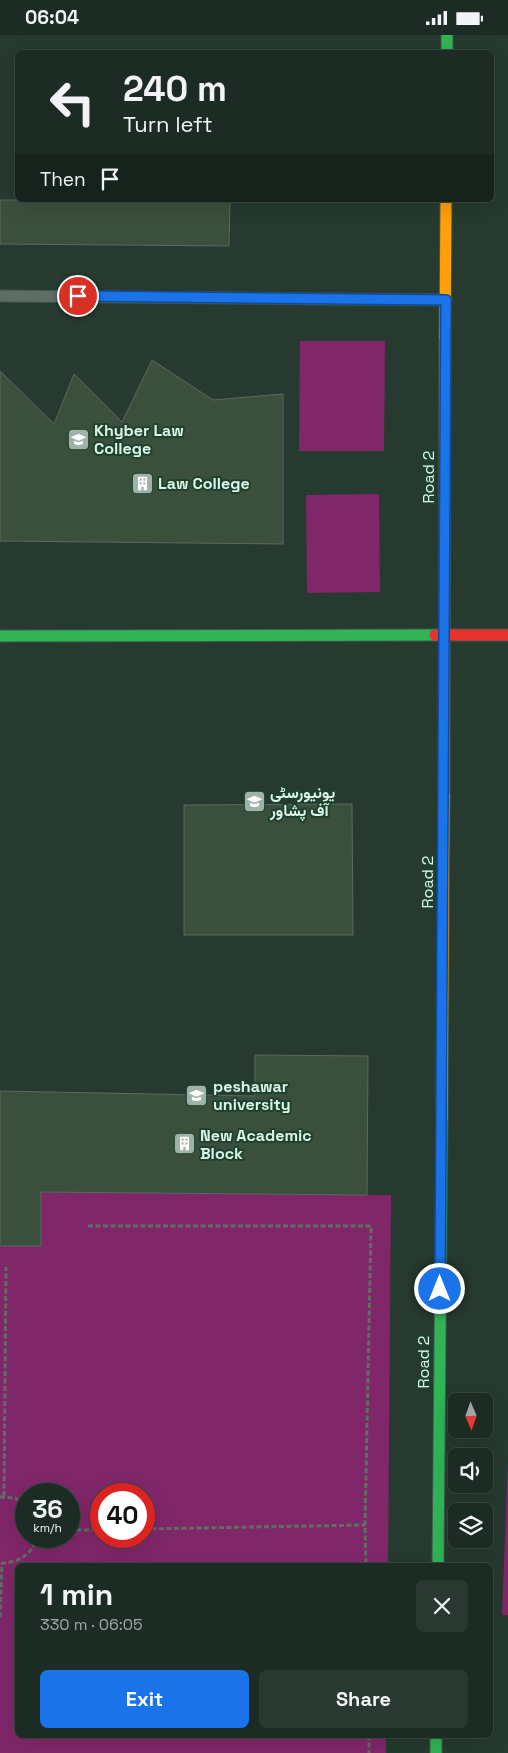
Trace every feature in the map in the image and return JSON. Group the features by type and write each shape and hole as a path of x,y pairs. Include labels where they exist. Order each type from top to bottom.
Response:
{"street":[{"path":"447,35 447,50"},
{"name":"Road 2","path":"438,1563 445,709 446,202"},
{"path":"0,636 508,635"},
{"path":"436,1738 436,1753"}],"lane":[{"path":"0,296 446,300"}],"path":[{"path":"88,1225 371,1226 365,1525 366,1563"},
{"path":"6,1267 2,1497 15,1498"},
{"path":"155,1529 365,1525"},
{"path":"0,1617 1,1563 13,1562 22,1558 31,1548"},
{"path":"369,1738 369,1753"}],"shaded area":[{"path":"300,341 385,341 384,451 299,451"},
{"path":"379,494 380,592 307,593 306,495"},
{"path":"41,1192 391,1195 388,1563 15,1563 15,1738 386,1738 386,1753 0,1753 0,1246 41,1246"},
{"path":"508,1461 508,1615 502,1615"}],"building":[{"path":"0,200 15,200 15,202 230,202 229,246 0,244"},
{"name":"Law College","path":"152,360 213,400 283,394 283,544 0,541 0,371 54,424 74,374 122,422"},
{"path":"352,804 353,935 184,935 184,805"},
{"name":"New Academic Block","path":"255,1055 368,1056 367,1195 41,1192 41,1246 0,1246 0,1091 255,1096"}],"traffic: fast":[{"path":"447,35 447,50"},
{"path":"444,796 445,337"},
{"path":"0,636 435,635"},
{"path":"438,1563 442,1118"},
{"path":"436,1738 436,1753"}],"traffic: slow":[{"path":"445,337 446,202"},
{"path":"442,1118 444,796"}],"traffic: jam":[{"path":"435,635 508,635"}],"place":[{"name":"Khyber Law College","path":"78,439"},
{"name":"Law College","path":"142,483"},
{"name":"یونیورسٹی آف پشاور","path":"254,801"},
{"name":"peshawar university","path":"197,1095"},
{"name":"New Academic Block","path":"184,1144"}],"route":[{"path":"78,296 446,300 440,1289"}]}
